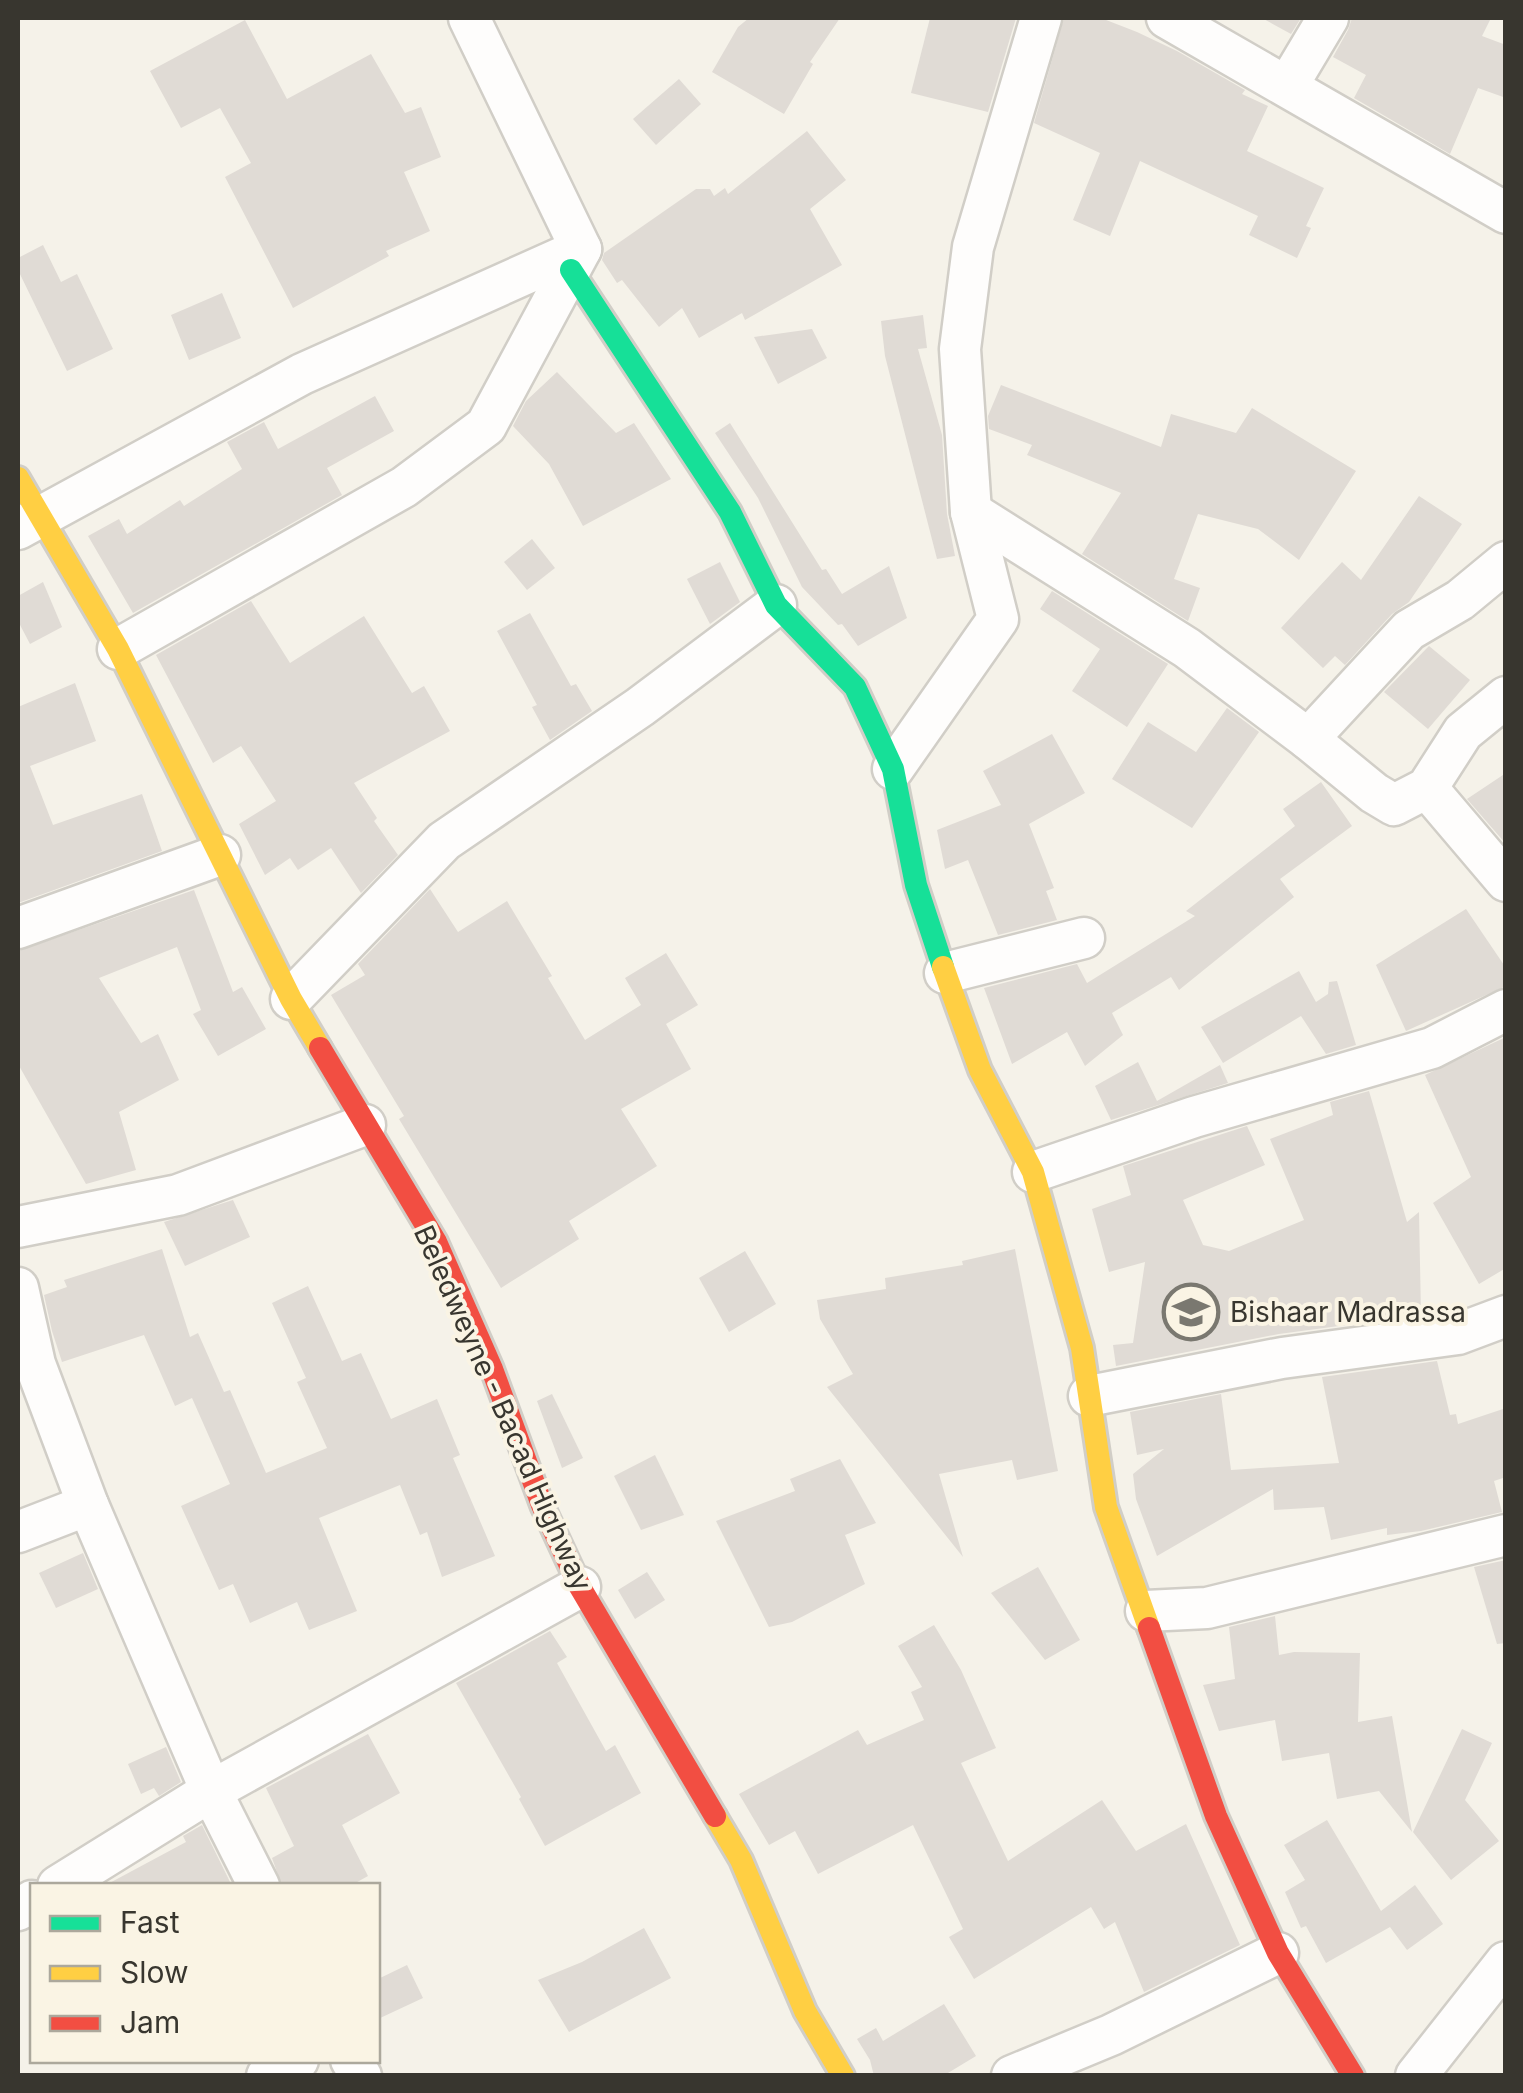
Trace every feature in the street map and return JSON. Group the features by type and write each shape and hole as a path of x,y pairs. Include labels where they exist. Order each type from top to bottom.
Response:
{"street":[{"path":"469,18 576,260 730,512 776,605 854,687 893,769 916,885 944,974 980,1070 1032,1172 1082,1348 1106,1507 1216,1816 1278,1953 1353,2076"},
{"path":"893,769 998,619 972,512 960,348 972,247 1040,18"},
{"path":"1167,18 1506,213"},
{"path":"1288,85 1328,18"},
{"path":"30,523 302,374 576,260"},
{"path":"118,649 404,487 486,426 576,260"},
{"name":"Beledweyne - Bacad Highway","path":"18,478 30,523 118,649 291,998 436,1242 492,1369 542,1505 580,1588 741,1860 805,2011 843,2076"},
{"path":"972,512 1187,648 1394,805 1428,788 1462,732 1506,697"},
{"path":"1308,739 1409,630 1460,600 1506,562"},
{"path":"291,998 444,841 640,707 776,605"},
{"path":"1428,788 1506,882"},
{"path":"18,928 220,855"},
{"path":"944,974 1084,938"},
{"path":"1032,1172 1194,1117 1432,1048 1506,1010"},
{"path":"18,1227 178,1195 365,1125"},
{"path":"18,1288 35,1364 88,1506 211,1791 257,1883"},
{"path":"1089,1396 1282,1358 1458,1334 1506,1316"},
{"path":"18,1532 88,1506"},
{"path":"1146,1612 1207,1608 1506,1536"},
{"path":"63,1883 211,1791 580,1588"},
{"path":"1012,2076 1111,2035 1278,1953"},
{"path":"1416,2076 1506,1962"},
{"path":"267,2076 292,2063"}],"building":[{"path":"749,18 840,18 810,62 813,64 784,114 712,72 738,27"},
{"path":"930,18 1016,18 988,112 911,93"},
{"path":"1064,18 1101,18 1137,32 1177,51 1245,90 1242,94 1268,106 1247,151 1324,188 1306,226 1311,228 1297,258 1249,235 1258,216 1140,161 1110,236 1073,220 1100,153 1034,123"},
{"path":"1262,18 1301,18 1291,34"},
{"path":"1352,18 1491,18 1482,36 1506,45 1506,98 1478,88 1450,154 1354,98 1366,75 1333,57"},
{"path":"245,20 287,99 371,54 405,113 421,107 441,157 404,172 430,231 386,251 389,256 293,308 225,177 251,163 220,108 181,128 150,71"},
{"path":"679,79 701,104 656,145 633,119"},
{"path":"807,131 846,180 810,209 842,265 745,320 742,313 699,338 682,308 659,327 622,280 617,283 602,260 604,253 696,189 710,189 714,196 725,188 728,194"},
{"path":"43,245 61,282 77,274 113,349 67,371 18,270 18,258"},
{"path":"222,293 241,338 189,360 171,315"},
{"path":"923,315 927,348 918,349 942,435 947,514 955,556 937,559 885,356 881,321"},
{"path":"812,329 827,358 778,384 754,337"},
{"path":"557,372 616,433 634,423 671,479 583,526 549,464 513,426 526,401"},
{"path":"1001,385 1161,447 1171,414 1236,433 1252,408 1356,471 1299,560 1258,529 1198,514 1174,579 1200,588 1188,621 1082,554 1121,493 1027,455 1032,445 989,429 988,416"},
{"path":"375,396 394,431 327,468 342,495 133,613 88,536 119,519 127,534 180,500 184,506 242,469 227,442 264,422 278,449"},
{"path":"730,423 822,570 826,569 842,594 889,566 907,618 858,646 842,624 838,625 802,587 758,498 715,433"},
{"path":"1419,496 1462,524 1409,602 1392,614 1345,665 1335,656 1323,668 1281,628 1342,562 1361,580"},
{"path":"532,539 555,568 527,590 504,562"},
{"path":"720,562 740,602 710,624 687,579"},
{"path":"43,582 62,627 30,644 18,621 18,596"},
{"path":"1052,591 1168,664 1127,727 1072,691 1100,649 1040,609"},
{"path":"251,601 290,663 364,616 412,693 424,686 450,731 354,783 398,855 361,893 331,848 298,870 290,858 265,875 239,824 276,801 241,746 213,763 156,655"},
{"path":"530,613 571,686 576,684 592,711 550,740 532,707 537,705 497,631"},
{"path":"1429,646 1470,680 1428,729 1384,692"},
{"path":"75,683 96,741 30,766 53,825 142,794 162,851 18,903 18,707"},
{"path":"1227,708 1259,732 1192,828 1112,779 1148,722 1196,752"},
{"path":"1052,734 1085,793 1029,824 1054,888 1046,891 1057,920 998,935 968,860 945,869 937,830 1001,805 983,771"},
{"path":"1506,773 1506,844 1467,799"},
{"path":"1321,782 1352,826 1280,879 1294,897 1179,990 1171,977 1112,1013 1123,1035 1085,1066 1067,1032 1012,1064 984,988 1077,964 1087,983 1195,916 1186,911 1295,826 1283,809"},
{"path":"430,889 458,932 507,901 585,1040 641,1005 625,978 666,953 698,1005 666,1024 691,1069 621,1109 657,1166 569,1221 579,1239 501,1288 399,1119 404,1116 331,995 365,975 358,964"},
{"path":"194,890 233,992 242,987 266,1029 218,1056 193,1014 201,1010 177,947 99,978 141,1043 158,1034 179,1080 119,1112 136,1170 86,1184 18,1064 18,951"},
{"path":"1466,909 1506,968 1506,986 1406,1031 1376,965"},
{"path":"1299,971 1316,1002 1328,994 1329,982 1337,981 1356,1045 1326,1054 1301,1016 1223,1063 1201,1027"},
{"path":"1506,1037 1506,1268 1479,1284 1433,1203 1471,1177 1425,1075"},
{"path":"1138,1062 1157,1101 1220,1065 1228,1083 1111,1120 1095,1086"},
{"path":"1369,1091 1407,1222 1419,1212 1421,1315 1279,1334 1116,1366 1113,1345 1133,1343 1145,1262 1109,1272 1092,1209 1131,1195 1123,1166 1247,1126 1265,1165 1183,1200 1203,1245 1229,1251 1304,1220 1270,1139 1333,1115 1330,1102"},
{"path":"233,1200 250,1237 185,1266 164,1222"},
{"path":"162,1249 190,1337 198,1333 224,1392 230,1390 266,1473 327,1448 297,1382 306,1378 272,1303 308,1286 342,1361 361,1353 391,1419 437,1399 460,1455 453,1458 495,1556 442,1577 427,1532 420,1535 400,1485 319,1518 357,1611 309,1630 297,1602 250,1623 233,1584 219,1590 181,1506 230,1484 192,1398 175,1406 144,1335 62,1362 52,1331 44,1295 67,1287 64,1280"},
{"path":"1015,1249 1058,1471 1017,1480 1012,1460 939,1474 963,1557 827,1387 853,1374 820,1319 817,1300 886,1289 885,1278 963,1265 962,1261"},
{"path":"745,1251 776,1304 729,1332 699,1278"},
{"path":"1437,1361 1450,1415 1456,1414 1458,1424 1506,1408 1506,1477 1494,1481 1502,1512 1421,1531 1387,1535 1387,1528 1331,1540 1324,1507 1274,1510 1273,1489 1157,1556 1136,1499 1133,1474 1164,1449 1137,1455 1130,1412 1221,1394 1231,1470 1339,1463 1322,1377"},
{"path":"552,1394 583,1458 562,1468 537,1401"},
{"path":"655,1455 684,1515 641,1530 614,1476"},
{"path":"840,1459 876,1523 845,1535 865,1584 792,1622 769,1627 716,1521 795,1491 790,1479"},
{"path":"83,1553 98,1589 56,1608 39,1573"},
{"path":"1506,1560 1506,1643 1497,1644 1474,1567"},
{"path":"1038,1567 1080,1640 1045,1660 991,1593"},
{"path":"647,1572 665,1600 635,1619 618,1590"},
{"path":"1275,1616 1279,1655 1360,1653 1358,1722 1392,1716 1412,1832 1379,1791 1337,1799 1329,1753 1282,1761 1275,1720 1219,1731 1203,1685 1235,1679 1229,1627"},
{"path":"934,1625 961,1670 996,1748 961,1763 1008,1861 1102,1800 1136,1851 1186,1824 1240,1945 1144,1992 1115,1922 1104,1929 1091,1907 974,1979 949,1937 963,1929 913,1825 818,1874 795,1831 769,1845 739,1794 858,1730 867,1745 924,1720 911,1692 922,1687 898,1646"},
{"path":"550,1631 567,1657 557,1663 606,1751 615,1745 641,1793 545,1846 456,1683"},
{"path":"1462,1729 1492,1743 1465,1800 1499,1841 1451,1880 1413,1832"},
{"path":"368,1734 400,1793 342,1825 368,1876 355,1883 281,1883 272,1858 294,1846 266,1788"},
{"path":"166,1747 181,1782 159,1796 154,1788 141,1794 128,1764"},
{"path":"1327,1820 1381,1911 1415,1885 1443,1924 1407,1950 1390,1927 1326,1963 1306,1926 1301,1928 1285,1892 1305,1880 1284,1845"},
{"path":"202,1825 231,1883 110,1883 186,1842 183,1836"},
{"path":"644,1928 671,1978 569,2032 538,1980 582,1962"},
{"path":"407,1965 423,1998 380,2018 380,1978"},
{"path":"944,2004 976,2056 943,2076 874,2076 870,2060 857,2039 876,2028 883,2041"}],"traffic: fast":[{"path":"571,270 730,512 776,605 855,687 893,769 916,885 943,967"}],"traffic: slow":[{"path":"18,478 118,649 291,999 320,1048"},
{"path":"943,967 980,1070 1033,1172 1082,1348 1106,1507 1149,1628"},
{"path":"715,1816 741,1860 805,2011 843,2076"}],"traffic: jam":[{"path":"320,1048 436,1242 492,1369 542,1505 580,1587 715,1816"},
{"path":"1149,1628 1216,1816 1278,1953 1353,2076"}],"place":[{"name":"Bishaar Madrassa","path":"1191,1312"}]}
